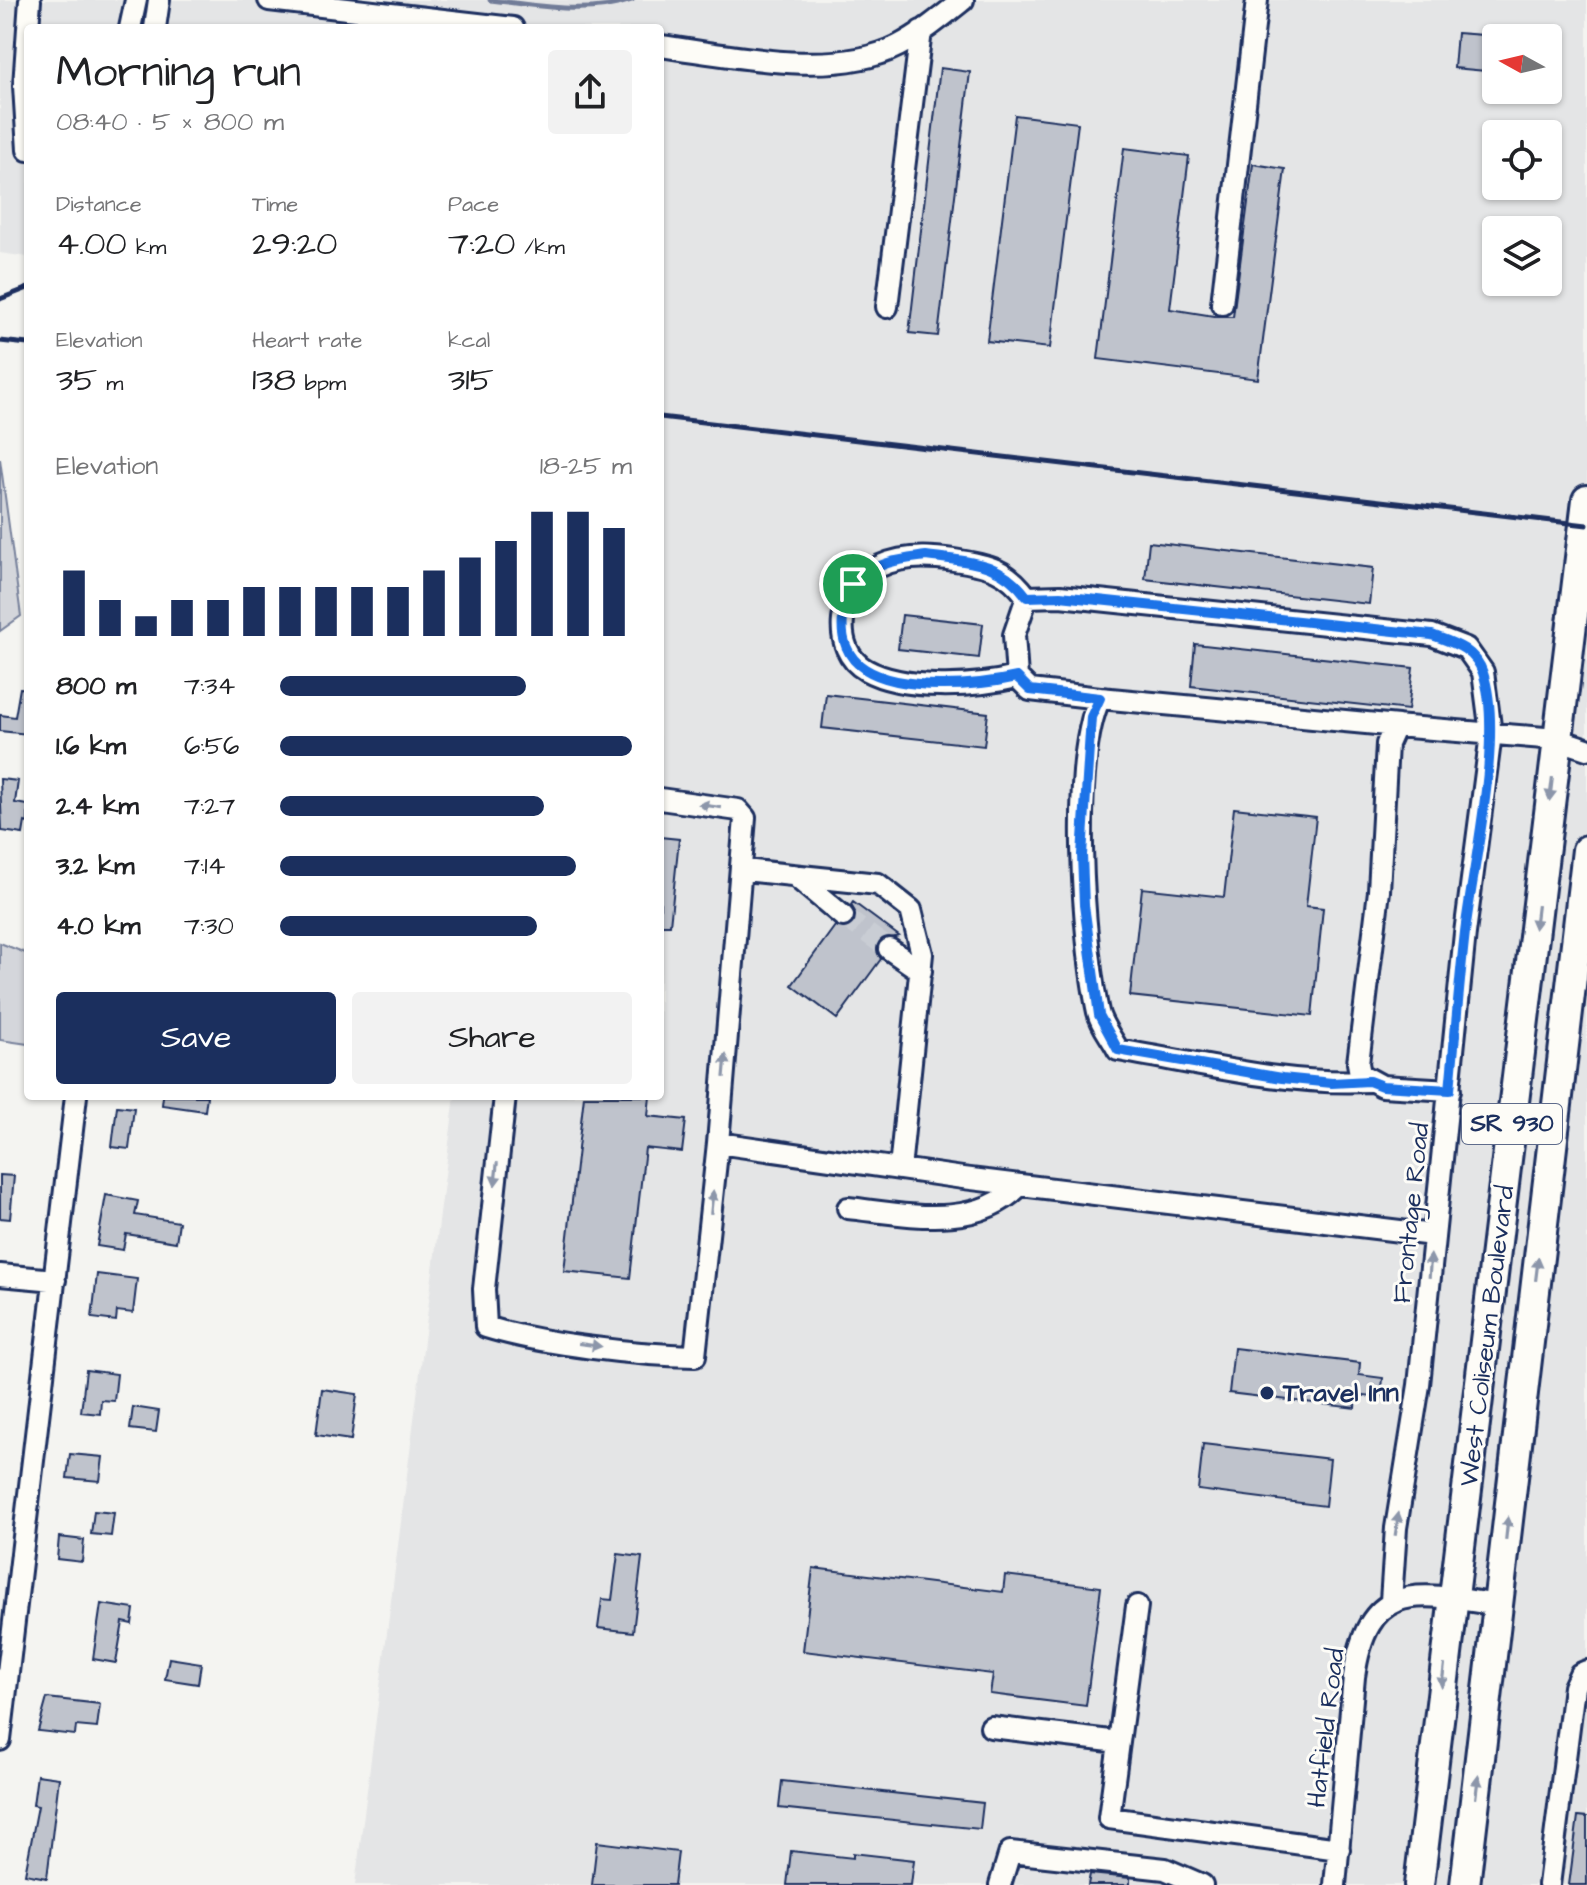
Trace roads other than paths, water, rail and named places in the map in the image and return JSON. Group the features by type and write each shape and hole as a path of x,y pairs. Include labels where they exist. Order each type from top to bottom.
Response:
{"highway":[{"name":"West Coliseum Boulevard","path":"1419,1885 1452,1598 1474,1454 1587,500"},
{"name":"West Coliseum Boulevard","path":"1465,1885 1587,850"},
{"name":"SR 930","path":"1412,1885 1423,1838"}],"street":[{"path":"28,24 30,0"},
{"path":"131,24 136,0"},
{"path":"156,24 159,0"},
{"path":"269,0 449,10 499,24"},
{"path":"664,46 815,62 874,55 898,46 963,0"},
{"path":"1222,304 1257,0"},
{"path":"887,307 921,31"},
{"path":"1017,677 984,685 926,684 865,669 848,651 842,634 845,608 853,584 871,570 891,561 926,556 983,565 1013,577 1027,597 1014,635 1017,677 1030,690 1557,739 1587,749"},
{"name":"Frontage Road","path":"1027,597 1060,596 1432,635 1466,648 1483,672 1491,734 1465,933 1419,1385 1396,1528 1391,1601"},
{"path":"1100,698 1091,717 1087,753 1083,880 1099,1015 1118,1050 1282,1078 1332,1083 1369,1081"},
{"path":"1398,726 1387,744 1379,891 1358,1063 1360,1074 1382,1086 1450,1090"},
{"path":"505,1100 484,1289 486,1327 508,1334 695,1356 744,870 745,818 738,810 664,800"},
{"path":"744,870 878,884 911,910 922,954 900,1169"},
{"path":"793,875 843,916"},
{"path":"889,949 921,971"},
{"path":"0,1740 76,1100"},
{"path":"718,1143 1020,1185 1433,1235"},
{"path":"848,1208 945,1218 1005,1200 1020,1185"},
{"path":"0,1275 55,1280"},
{"path":"1391,1601 1416,1597 1452,1598 1498,1605"},
{"name":"Hatfield Road","path":"1335,1885 1357,1658 1372,1618 1391,1601"},
{"path":"1137,1606 1109,1818 1339,1849"},
{"path":"1549,1885 1574,1687 1580,1674 1587,1671"},
{"path":"991,1727 1119,1742"},
{"path":"1000,1885 1010,1852 1165,1869 1202,1885"}],"waterway":[{"path":"490,0 580,8 632,0"}],"tunnel":[{"path":"843,916 889,949"}],"railway":[{"path":"0,299 24,290"},
{"path":"0,341 24,344"},
{"path":"664,417 1587,525"}],"place":[{"name":"Travel Inn","path":"1267,1393"}]}
